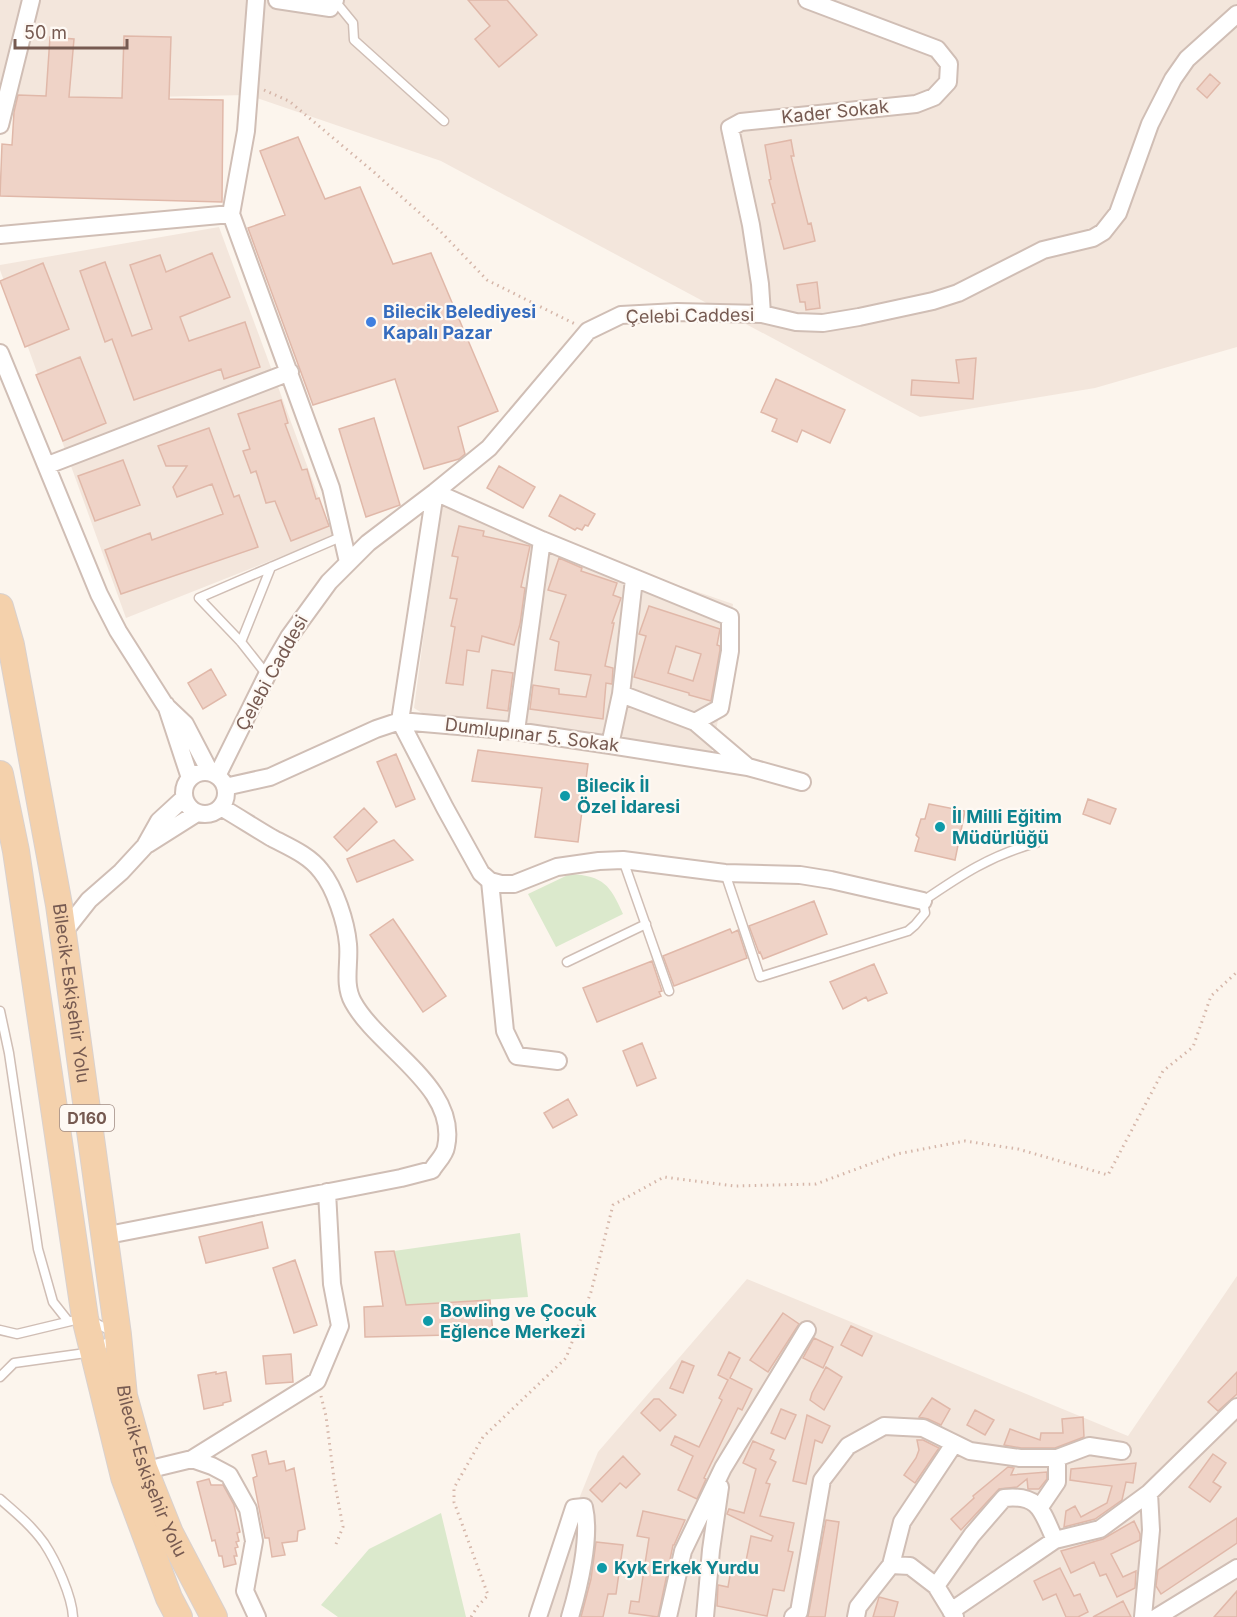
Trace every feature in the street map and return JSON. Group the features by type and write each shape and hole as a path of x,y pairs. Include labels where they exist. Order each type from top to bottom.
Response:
{"main road":[{"name":"Bilecik-Eskişehir Yolu","path":"0,607 11,645 63,933 118,1335 124,1396 146,1472 170,1533 214,1617"},
{"name":"Bilecik-Eskişehir Yolu","path":"0,774 16,851 76,1320 93,1352 124,1478 169,1598 179,1617"}],"street":[{"path":"0,125 31,0"},
{"path":"256,0 246,130 231,214 331,488 348,562"},
{"path":"277,0 330,8 335,0"},
{"name":"Kader Sokak","path":"762,314 751,225 730,128 741,122 915,104 934,97 948,82 949,64 937,49 807,0"},
{"name":"Çelebi Caddesi","path":"220,789 267,675 307,610 348,562 368,543 489,448 588,331 621,315 677,312 762,314 796,322 823,323 933,301 958,292 1043,250 1082,242 1103,232 1118,213 1150,124 1173,79 1187,59 1237,14"},
{"path":"0,235 231,214"},
{"path":"0,353 48,465 99,594 118,631 165,705 190,778"},
{"path":"48,465 290,372"},
{"path":"695,722 720,708 730,651 730,617 634,579 435,492 400,721 450,818 481,873 490,881 514,884 557,867 623,860 725,873 800,875 923,901"},
{"path":"516,731 542,540"},
{"path":"610,745 621,693 634,579"},
{"path":"621,693 695,722 748,768"},
{"path":"165,705 185,724 220,789"},
{"name":"Dumlupınar 5. Sokak","path":"220,789 270,777 376,729 400,721 516,731 610,745 748,768 802,782"},
{"path":"103,1236 432,1170 446,1149 448,1126 436,1096 370,1025 352,1002 347,983 348,944 340,908 322,872 304,855 220,789 196,774 190,778 184,791 186,805 197,813 210,814 220,789"},
{"path":"63,933 89,900 121,872 145,846 159,821 184,798"},
{"path":"145,846 197,813"},
{"path":"490,881 505,1031 517,1056 558,1061"},
{"path":"146,1472 192,1460 317,1381 340,1326 332,1284 327,1192"},
{"path":"668,1617 683,1551 723,1468 807,1330"},
{"path":"891,1566 910,1566 936,1586 953,1614 1055,1540 1100,1529 1149,1493 1237,1407"},
{"path":"793,1617 799,1612 822,1480 848,1446 884,1426 923,1428 970,1451 1020,1458 1057,1458 1089,1446 1122,1452"},
{"path":"856,1617 858,1607 891,1566 902,1522 954,1444"},
{"path":"1040,1507 1057,1482 1057,1458"},
{"path":"192,1460 212,1466 229,1475 248,1509 254,1541 245,1591 257,1617"},
{"path":"705,1617 711,1550 723,1468"},
{"path":"1143,1617 1150,1530 1149,1493"},
{"path":"936,1586 972,1535 1004,1498 1021,1496 1040,1507 1055,1540"},
{"path":"538,1617 574,1508 585,1507 588,1523 576,1598 570,1617"},
{"path":"1163,1615 1237,1568"}],"lane":[{"path":"335,0 353,22 354,40 444,121"},
{"path":"267,675 241,642 199,598 343,536"},
{"path":"241,642 271,567"},
{"path":"725,873 760,977 908,931 925,913 923,901 978,864 1016,848 1036,843"},
{"path":"623,860 669,991"},
{"path":"567,962 646,924"},
{"path":"0,1011 9,1053 38,1249 53,1302 76,1320 118,1335"},
{"path":"0,1330 17,1334 76,1320"},
{"path":"0,1377 14,1363 93,1352 118,1335"},
{"path":"0,1499 44,1543 72,1604 73,1617"}],"path":[{"path":"249,83 289,101 441,232 488,280 588,331"},
{"path":"471,1617 488,1595 454,1502 454,1488 483,1437 566,1358 591,1292 613,1205 664,1177 734,1186 816,1184 897,1154 965,1141 1018,1149 1108,1175 1163,1071 1193,1047 1210,996 1237,972"},
{"path":"317,1381 326,1416 343,1527 336,1544"}],"shaded area":[{"path":"0,0 1237,0 1237,347 1095,388 920,417 441,161 248,95 0,100"},
{"path":"219,227 333,536 126,618 0,265"},
{"path":"441,504 733,604 719,715 710,761 440,724 414,708"},
{"path":"1237,1276 1237,1617 531,1617 598,1452 747,1279 1128,1436"}],"green space":[{"path":"570,874 591,877 604,884 614,896 623,914 556,947 528,894"},
{"path":"520,1233 528,1297 406,1305 394,1251"},
{"path":"441,1513 466,1617 338,1617 321,1605 369,1549"}],"building":[{"path":"468,0 507,0 537,35 499,67 475,39 490,26"},
{"path":"124,36 171,37 169,99 223,100 222,202 0,196 2,144 12,145 14,112 18,95 46,96 50,37 74,39 69,97 122,98"},
{"path":"1210,74 1220,83 1207,98 1197,89"},
{"name":"Bilecik Belediyesi Kapalı Pazar","path":"298,137 325,199 360,187 393,264 431,253 498,411 458,427 465,454 459,459 424,469 395,379 313,405 248,228 285,215 260,151"},
{"path":"791,140 794,156 791,156 808,224 811,223 815,241 784,249 772,204 775,203 769,180 771,179 765,145"},
{"path":"212,253 230,297 180,317 189,341 245,322 260,367 224,379 221,369 134,400 112,339 105,342 80,271 105,262 132,336 152,329 130,265 160,255 166,272"},
{"path":"43,263 69,329 25,347 0,281"},
{"path":"817,282 820,308 806,310 805,302 800,302 797,285"},
{"path":"80,357 106,423 63,441 36,375"},
{"path":"976,358 973,399 911,395 912,380 959,383 956,360"},
{"path":"776,379 845,410 830,443 802,430 797,442 772,431 777,419 761,412"},
{"path":"281,400 288,423 285,424 302,470 307,469 316,499 319,498 329,526 291,541 275,501 266,503 256,471 251,473 243,451 250,449 238,414"},
{"path":"374,418 400,505 366,517 339,429"},
{"path":"209,428 234,497 239,495 258,547 121,594 105,550 150,533 152,540 223,514 212,484 177,497 173,487 187,466 166,466 158,446"},
{"path":"123,460 140,505 95,521 78,476"},
{"path":"499,466 535,487 523,508 487,488"},
{"path":"560,495 595,514 588,526 585,525 582,530 577,528 575,530 549,516"},
{"path":"459,526 484,531 483,536 530,546 521,587 525,588 520,624 514,645 482,636 479,652 467,650 463,685 446,683 455,627 451,626 457,599 450,598 458,557 452,556"},
{"path":"559,558 582,568 581,571 617,583 613,595 621,598 612,623 614,623 605,666 613,668 612,684 606,683 603,719 530,709 533,685 559,689 559,694 586,697 591,675 555,670 559,642 550,639 566,595 548,590"},
{"path":"649,606 720,629 717,645 720,646 720,650 711,701 634,677 646,636 639,634","holes":["676,646 701,654 693,681 668,673"]},
{"path":"211,669 226,695 203,709 188,683"},
{"path":"492,670 513,673 508,711 487,708"},
{"name":"Bilecik İl Özel İdaresi","path":"478,750 588,764 578,842 535,837 542,788 472,781"},
{"path":"396,754 415,799 396,807 377,762"},
{"path":"1088,799 1116,809 1110,824 1083,814"},
{"name":"İl Milli Eğitim Müdürlüğü","path":"929,804 965,811 955,860 915,851 919,838 916,835 921,819 925,819"},
{"path":"364,808 377,822 347,851 334,837"},
{"path":"394,840 413,860 357,882 347,859"},
{"path":"814,901 827,934 763,959 749,926"},
{"path":"393,919 446,996 423,1012 370,935"},
{"path":"730,929 732,933 738,930 747,958 674,986 663,956"},
{"path":"652,961 662,991 659,992 661,996 597,1022 583,988"},
{"path":"874,964 887,993 868,1001 866,997 843,1009 830,982"},
{"path":"642,1043 656,1078 637,1086 623,1051"},
{"path":"568,1099 577,1115 553,1128 544,1113"},
{"path":"262,1222 268,1248 206,1263 199,1237"},
{"name":"Bowling ve Çocuk Eğlence Merkezi","path":"394,1251 406,1305 490,1300 493,1334 365,1337 364,1307 383,1306 375,1252"},
{"path":"295,1260 317,1325 294,1333 273,1268"},
{"path":"783,1313 799,1324 768,1372 750,1360"},
{"path":"851,1326 872,1336 862,1356 841,1345"},
{"path":"814,1338 833,1347 823,1368 803,1358"},
{"path":"729,1352 740,1358 730,1378 752,1389 742,1410 738,1408 704,1478 706,1479 697,1499 678,1490 693,1456 671,1445 675,1436 699,1447 722,1400 719,1398 728,1380 718,1375"},
{"path":"291,1354 293,1382 266,1384 263,1356"},
{"path":"682,1361 694,1366 683,1393 670,1388"},
{"path":"826,1367 842,1377 824,1410 810,1400"},
{"path":"216,1372 216,1374 226,1372 231,1401 204,1409 198,1375"},
{"path":"1237,1372 1237,1394 1218,1411 1208,1402"},
{"path":"932,1398 950,1409 941,1425 919,1417"},
{"path":"654,1399 659,1399 676,1415 660,1431 641,1413"},
{"path":"781,1409 796,1415 785,1439 771,1433"},
{"path":"975,1410 994,1420 985,1435 967,1425"},
{"path":"807,1415 830,1426 822,1443 815,1440 806,1484 793,1481"},
{"path":"1083,1417 1084,1437 1055,1448 1021,1448 1004,1445 1010,1429 1040,1440 1041,1433 1063,1433 1062,1419"},
{"path":"917,1440 923,1440 939,1448 915,1483 904,1475 919,1450"},
{"path":"753,1441 774,1450 770,1459 776,1462 766,1483 770,1484 760,1516 794,1523 788,1551 793,1552 784,1591 773,1589 767,1616 717,1606 718,1585 728,1587 732,1564 745,1566 751,1536 771,1541 773,1536 727,1514 729,1509 744,1513 756,1469 743,1463"},
{"path":"266,1451 269,1464 284,1461 286,1471 294,1468 305,1529 298,1531 297,1541 282,1543 285,1555 272,1557 269,1538 265,1538 253,1478 257,1476 252,1455"},
{"path":"1213,1454 1226,1463 1213,1482 1221,1487 1210,1502 1189,1487"},
{"path":"623,1456 640,1474 626,1488 620,1483 602,1502 590,1490"},
{"path":"1136,1463 1133,1483 1126,1482 1122,1500 1095,1519 1064,1527 1066,1511 1075,1506 1081,1517 1107,1503 1112,1486 1070,1480 1071,1469"},
{"path":"1008,1467 1014,1468 1011,1475 1047,1472 1047,1479 1039,1489 1028,1489 1027,1479 1017,1487 999,1489 961,1530 951,1519 974,1498 973,1496"},
{"path":"209,1479 211,1485 223,1485 234,1505 240,1532 237,1533 238,1547 235,1548 237,1556 234,1556 236,1564 224,1567 215,1540 212,1541 197,1482"},
{"path":"643,1511 685,1520 673,1545 658,1617 629,1613 631,1601 639,1602 649,1538 637,1536"},
{"path":"1237,1518 1237,1543 1161,1594 1156,1586 1158,1570"},
{"path":"826,1520 839,1522 825,1617 808,1617"},
{"path":"1134,1521 1140,1534 1140,1540 1111,1554 1123,1577 1136,1571 1135,1588 1117,1597 1106,1574 1100,1576 1094,1562 1071,1573 1061,1551 1103,1539"},
{"name":"Kyk Erkek Yurdu","path":"596,1542 623,1545 616,1594 608,1594 603,1617 581,1617 591,1579"},
{"path":"1060,1568 1074,1596 1080,1594 1088,1612 1078,1617 1066,1617 1056,1594 1043,1600 1034,1581"},
{"path":"1237,1591 1237,1617 1214,1617"},
{"path":"879,1597 898,1602 894,1617 873,1617"},
{"path":"1123,1601 1131,1617 1093,1617"}],"place":[{"name":"Bilecik Belediyesi Kapalı Pazar","path":"371,322"},
{"name":"Bilecik İl Özel İdaresi","path":"565,796"},
{"name":"İl Milli Eğitim Müdürlüğü","path":"940,827"},
{"name":"Bowling ve Çocuk Eğlence Merkezi","path":"428,1321"},
{"name":"Kyk Erkek Yurdu","path":"602,1568"}]}
